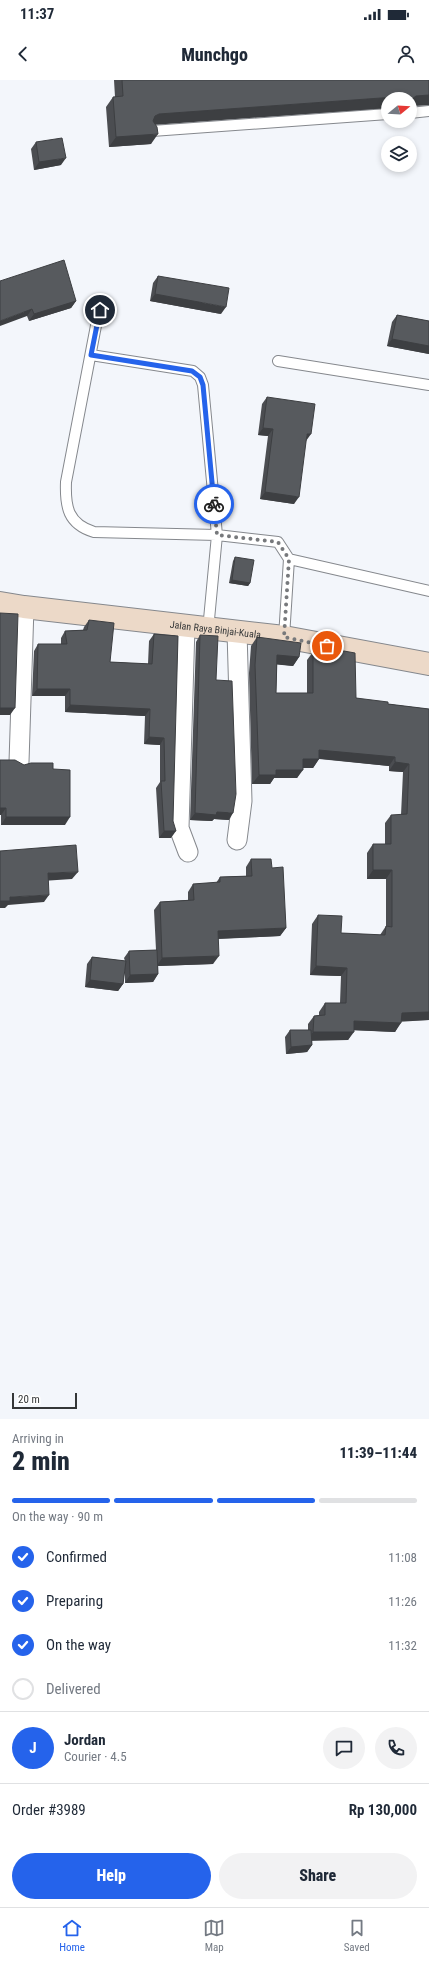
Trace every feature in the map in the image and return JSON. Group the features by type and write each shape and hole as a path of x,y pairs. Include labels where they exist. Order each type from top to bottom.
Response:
{"main road":[{"name":"Jalan Raya Binjai-Kuala","path":"0,602 24,607 208,630 284,637 429,664"}],"street":[{"path":"19,762 24,607"},
{"path":"185,626 179,828 188,852"},
{"path":"237,632 242,801 237,840"}],"lane":[{"path":"417,112 429,111"},
{"path":"152,131 381,115"},
{"path":"100,310 66,482 65,498 74,521 82,528 94,532 217,535 278,542 289,559 284,637"},
{"path":"91,355 192,371 200,377 203,385 217,535 208,630"},
{"path":"278,361 429,385"},
{"path":"289,559 429,590"}],"building":[{"path":"122,80 429,80 429,95 417,96 417,92 381,92 381,98 159,114 155,116 153,121 157,127 158,134 116,137 113,97 123,96"},
{"path":"62,138 66,158 39,162 36,142"},
{"path":"64,260 76,301 34,314 32,309 0,321 0,281"},
{"path":"158,276 229,288 226,307 155,294"},
{"path":"397,315 429,321 429,346 392,339"},
{"path":"267,397 315,404 311,434 307,434 299,497 265,492 273,429 263,428"},
{"path":"235,557 254,560 250,583 232,580"},
{"path":"0,613 18,614 15,708 0,708"},
{"path":"89,620 114,623 110,662 152,664 154,634 178,636 173,821 176,831 164,831 161,781 165,781 164,738 149,737 150,709 70,705 70,689 37,689 38,644 67,644 65,631 87,630"},
{"path":"200,635 218,636 216,680 232,681 236,794 233,813 217,812 216,815 195,813"},
{"path":"257,637 301,643 299,657 277,655 276,693 313,693 313,652 344,651 355,653 356,698 429,709 429,1012 402,1013 401,1023 354,1021 354,1032 313,1032 314,1016 325,1015 325,1003 346,1003 347,968 316,966 318,915 342,916 341,933 385,935 386,926 392,927 392,870 373,870 373,844 391,844 391,815 407,814 409,764 395,762 395,757 319,750 319,759 303,759 303,770 276,770 276,775 259,775 255,665"},
{"path":"0,760 15,760 24,765 31,763 53,763 53,769 70,770 70,817 6,817 6,808 0,808"},
{"path":"76,845 78,872 48,873 49,895 10,897 10,901 0,901 0,851"},
{"path":"251,859 271,859 272,868 283,867 286,928 218,931 219,956 162,958 160,902 194,900 193,884 220,882 220,877 252,876"},
{"path":"157,950 158,974 130,975 129,951"},
{"path":"92,957 126,961 123,984 90,980"},
{"path":"290,1030 311,1030 312,1045 291,1047"}],"way so far":[{"path":"214,504 217,535 278,542 289,559 284,637 327,646"}],"route":[{"path":"100,310 91,355 192,371 200,377 203,385 214,504"}]}
